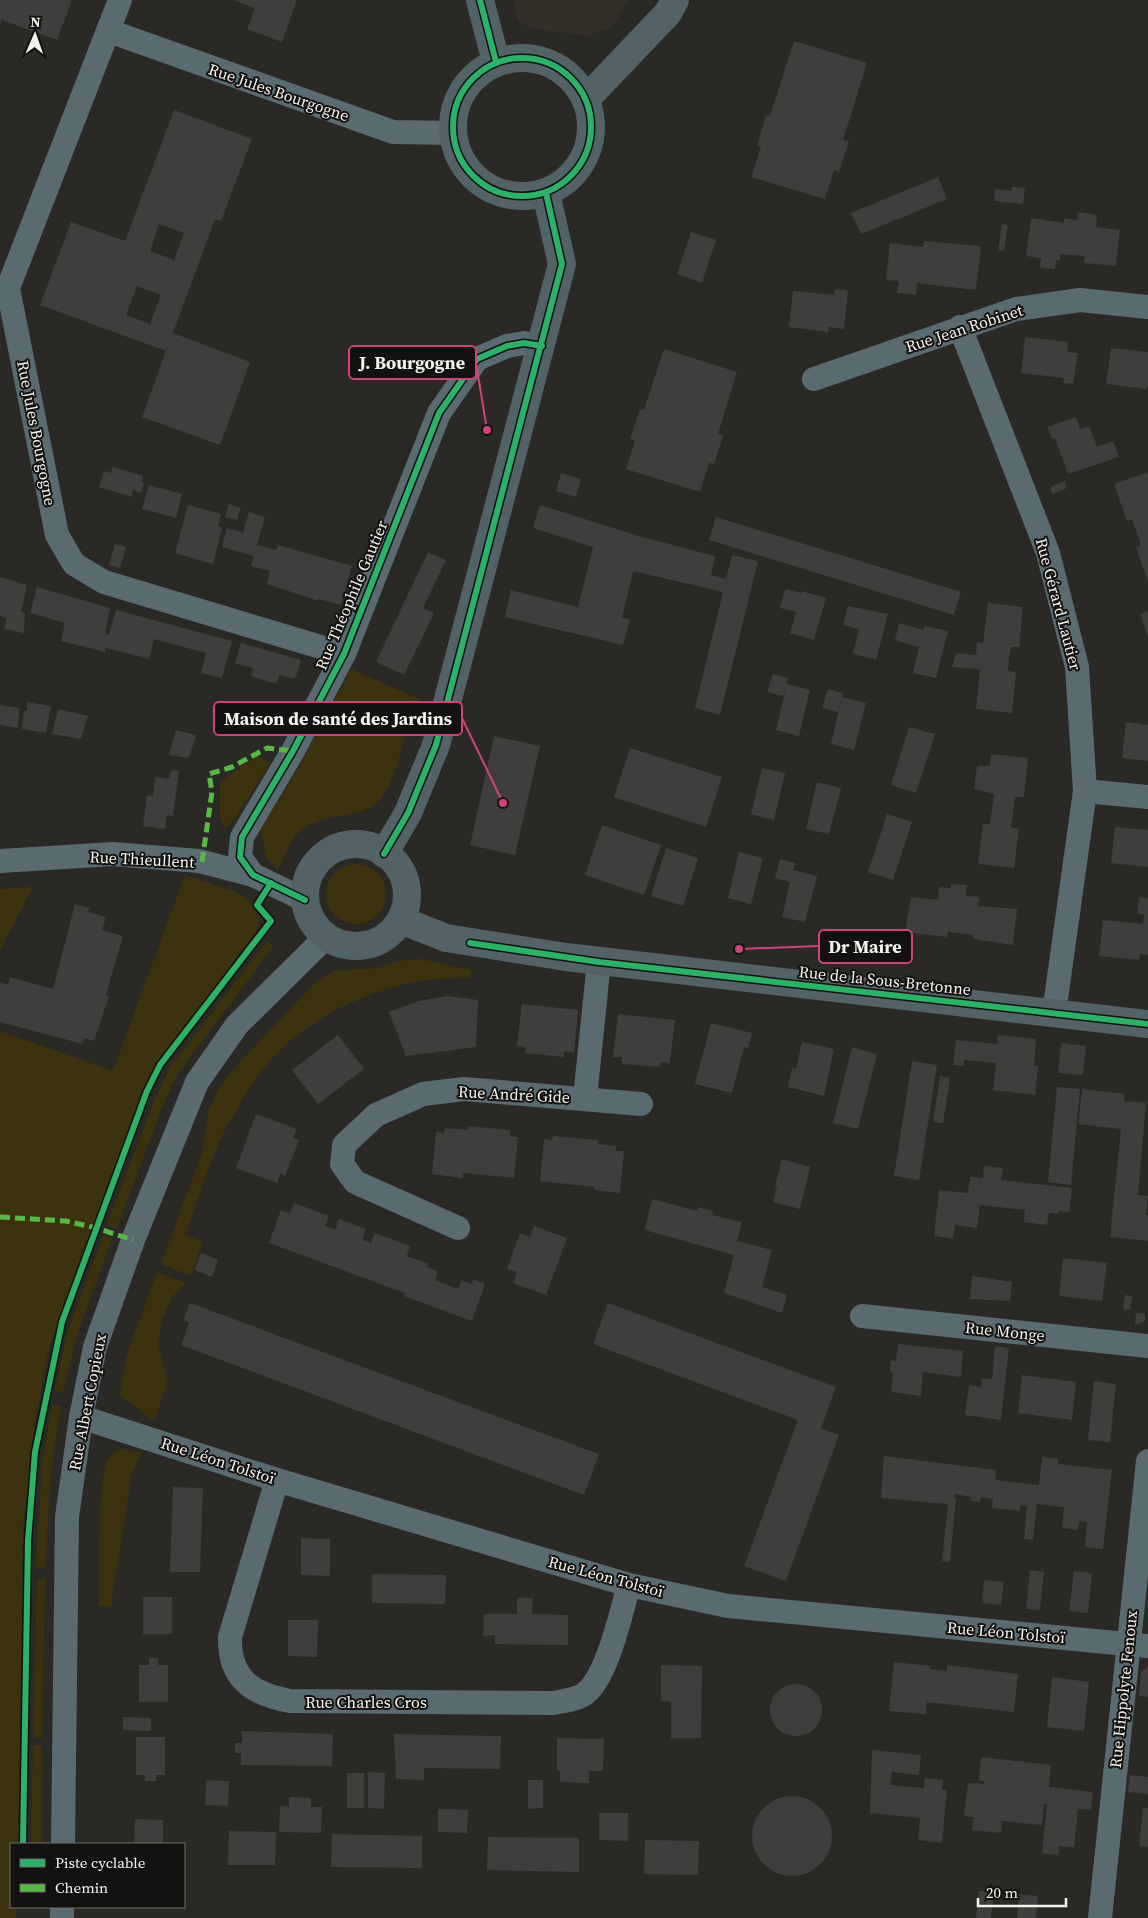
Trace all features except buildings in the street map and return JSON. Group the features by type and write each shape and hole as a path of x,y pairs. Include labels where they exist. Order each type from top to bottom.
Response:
{"street":[{"name":"Rue Jules Bourgogne","path":"120,0 8,288 58,534 74,564 104,582 344,654"},
{"path":"480,0 496,62"},
{"path":"586,99 668,13 675,0"},
{"name":"Rue Jules Bourgogne","path":"109,31 393,132 453,134"},
{"path":"517,58 538,60 552,65 574,81 586,99 592,121 588,151 582,165 566,182 546,193 525,197 504,195 485,186 469,172 458,154 453,134 454,112 463,91 477,74 496,62 517,58"},
{"path":"384,854 408,813 436,745 542,346 562,264 546,193"},
{"name":"Rue Jean Robinet","path":"814,379 1016,309 1080,300 1148,307"},
{"name":"Rue Gérard Lautier","path":"960,327 1048,552 1077,667 1085,791 1054,1013"},
{"name":"Rue Théophile Gautier","path":"252,875 240,857 242,837 293,751 344,654 438,413 477,359 507,346 524,343 542,346"},
{"path":"1085,791 1148,797"},
{"path":"353,844 367,846 384,854 400,868 405,881 408,894 401,920 393,931 381,940 368,945 353,946 339,944 326,937 315,927 308,914 305,900 306,884 312,869 323,856 337,848 353,844"},
{"name":"Rue Thieullent","path":"0,861 113,854 199,861 252,875"},
{"path":"252,875 305,900"},
{"name":"Rue de la Sous-Bretonne","path":"401,920 446,938 599,962 1148,1024"},
{"name":"Rue Albert Copieux","path":"63,1843 67,1517 81,1417 95,1346 133,1240 197,1082 236,1025 326,937"},
{"name":"Rue André Gide","path":"585,1098 599,962"},
{"name":"Rue André Gide","path":"458,1228 355,1182 342,1164 344,1145 376,1115 423,1094 464,1089 641,1104"},
{"name":"Rue Monge","path":"862,1316 1148,1346"},
{"name":"Rue Léon Tolstoï","path":"81,1417 277,1480 629,1584 728,1606 1138,1645"},
{"name":"Rue Hippolyte Fenoux","path":"1100,1918 1138,1645 1148,1461"},
{"name":"Rue Charles Cros","path":"277,1480 230,1637 230,1655 236,1674 247,1685 267,1697 300,1702 553,1703 569,1700 584,1695 597,1682 604,1668 629,1584"}],"shaded area":[{"path":"514,0 629,0 612,27 587,36 531,28 518,21"},
{"path":"351,669 421,700 409,723 394,775 381,798 373,805 364,810 319,821 298,833 289,846 278,870 266,857 261,829 296,773"},
{"path":"257,756 270,763 236,817 225,829 220,818 220,784 232,773"},
{"path":"350,864 362,864 373,869 381,877 386,888 384,906 373,919 362,924 350,924 339,919 331,911 326,900 326,888 331,877 339,869"},
{"path":"185,875 238,893 250,901 261,920 257,930 159,1061 144,1088 49,1348 34,1427 23,1529 18,1843 10,1843 10,1908 16,1908 16,1918 0,1918 0,1031 113,1071"},
{"path":"33,887 0,950 0,889"},
{"path":"267,941 274,946 178,1073 163,1105 117,1228 107,1225 154,1101 171,1066"},
{"path":"420,959 471,970 470,977 421,981 378,992 327,1015 282,1048 265,1066 243,1099 224,1132 213,1157 185,1235 203,1242 191,1276 161,1264 202,1153 208,1112 219,1088 237,1065 317,981 334,971 378,968 399,961"},
{"path":"103,1236 112,1239 77,1335 63,1393 55,1391 67,1333"},
{"path":"157,1272 186,1283 173,1296 163,1317 158,1343 168,1382 154,1421 120,1396 126,1358"},
{"path":"52,1405 61,1406 52,1465 45,1568 36,1567 42,1464"},
{"path":"118,1449 142,1453 132,1472 111,1606 99,1606 102,1485 109,1457"},
{"path":"37,1579 45,1579 42,1738 33,1738"},
{"path":"33,1745 42,1745 42,1843 31,1843"}],"marked path":[{"path":"202,862 212,792 209,774 232,767 267,748 293,751"},
{"path":"0,1217 66,1221 133,1240"}],"cycle path":[{"path":"480,0 496,62"},
{"path":"522,58 536,59 549,63 571,78 586,100 590,113 591,127 590,141 586,154 571,176 549,191 536,195 522,196 508,195 495,191 473,176 458,154 454,141 453,127 454,113 458,100 473,78 495,63 508,59 522,58"},
{"path":"384,854 408,813 436,745 562,264 546,193"},
{"path":"305,900 253,875 240,857 242,837 293,751 344,654 439,413 477,359 507,346 524,343 542,346"},
{"path":"23,1843 28,1541 35,1452 62,1322 147,1091 160,1065 271,921 257,905 271,883"},
{"path":"470,943 599,962 1148,1024"}],"place":[{"name":"J. Bourgogne","path":"487,430"},
{"name":"Maison de santé des Jardins","path":"503,803"},
{"name":"Dr Maire","path":"739,949"}]}
